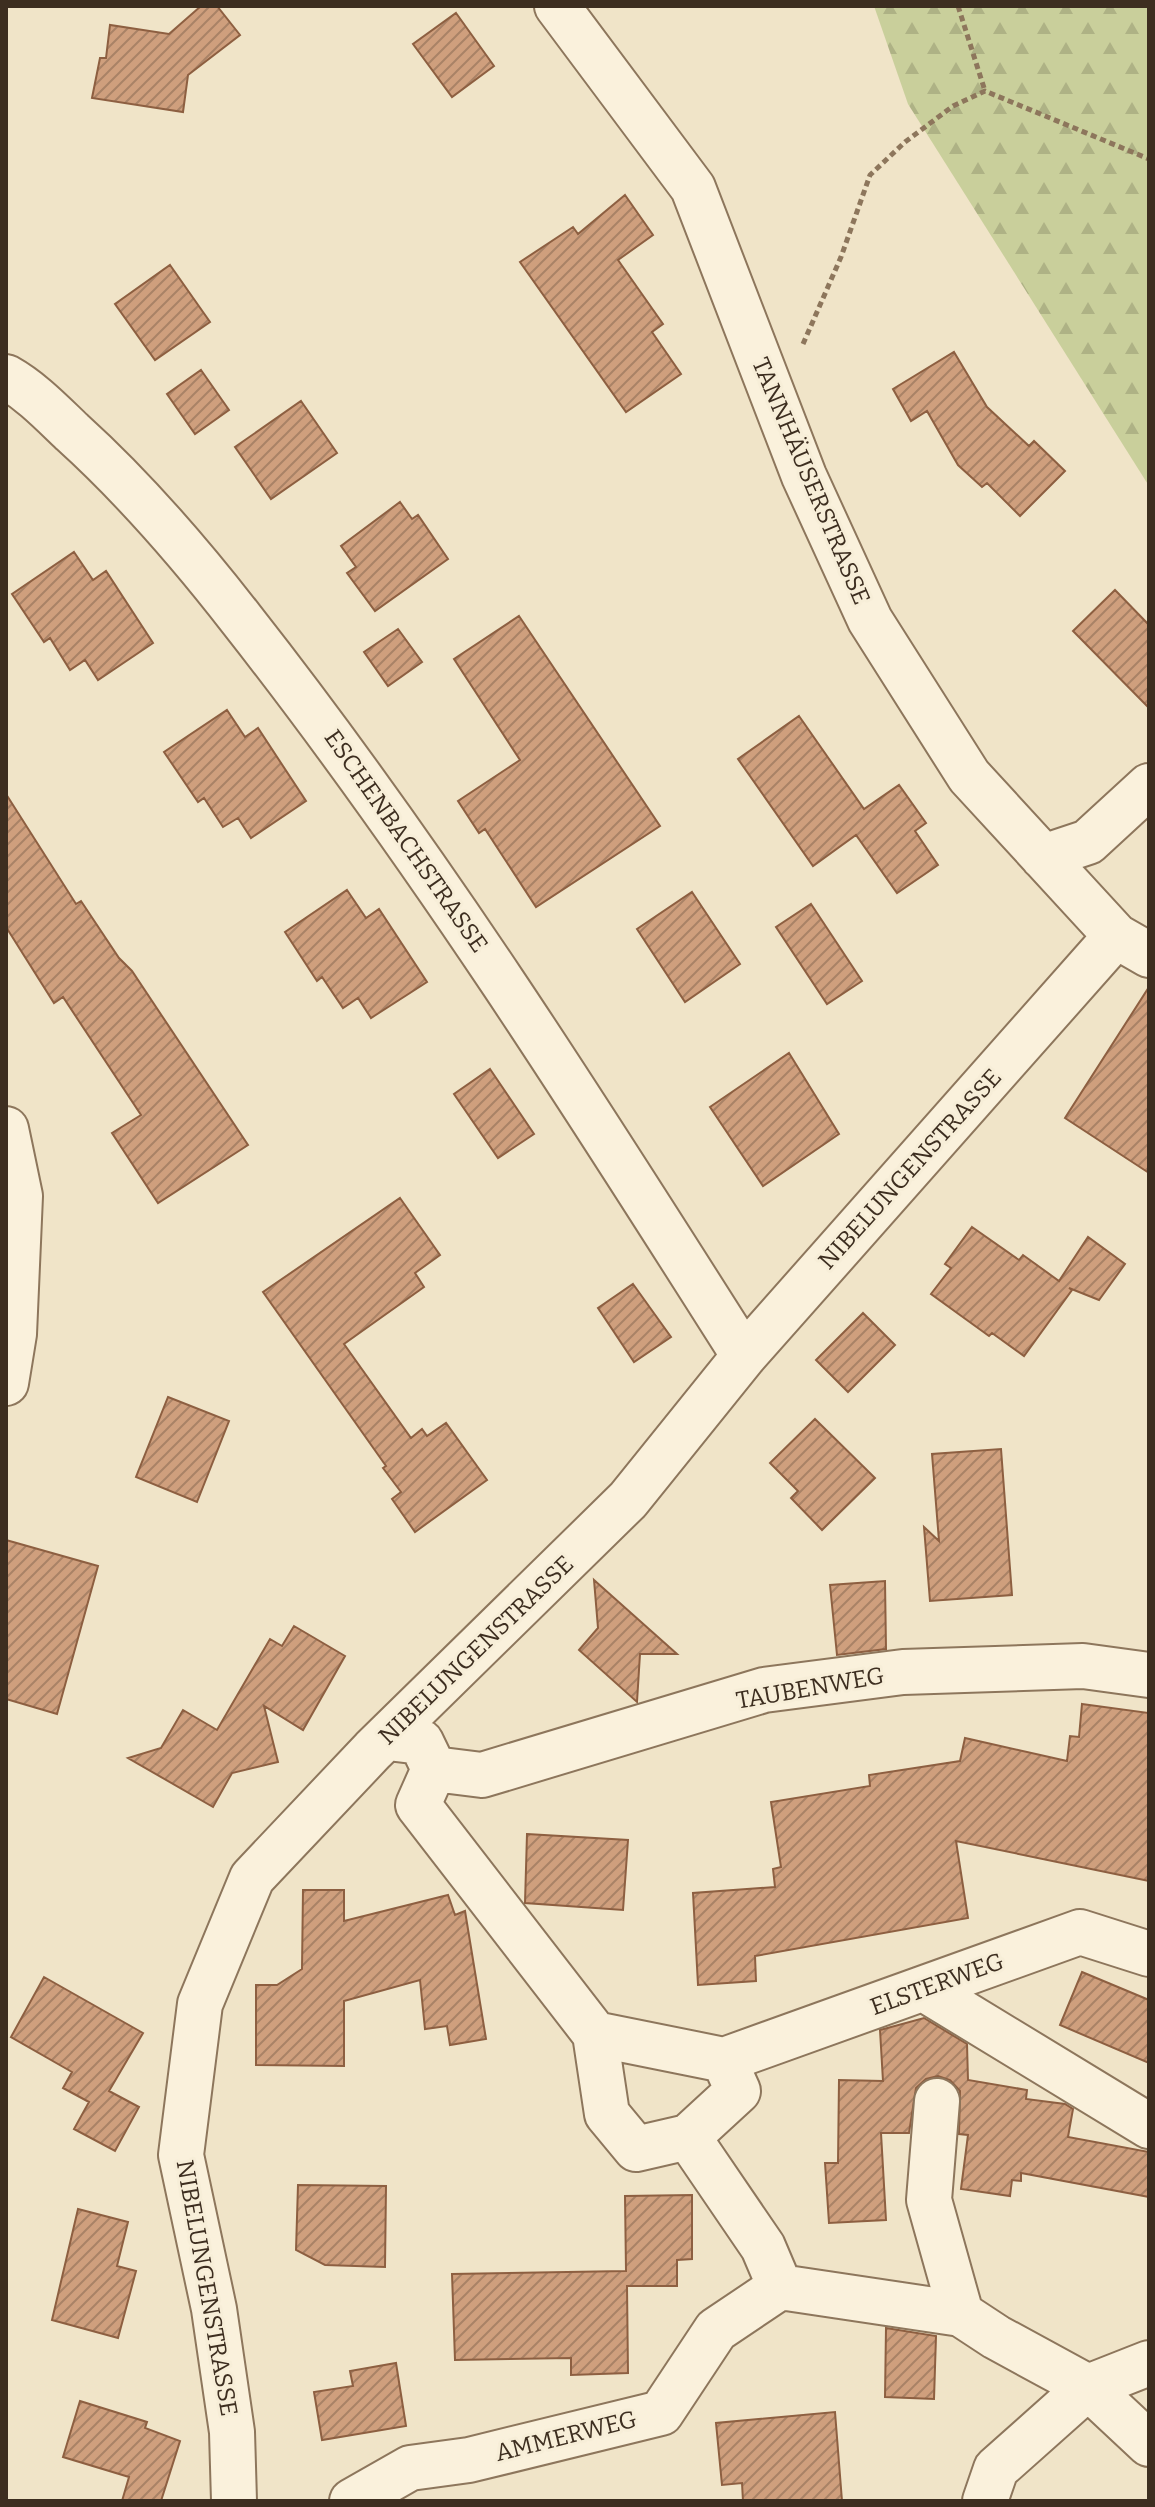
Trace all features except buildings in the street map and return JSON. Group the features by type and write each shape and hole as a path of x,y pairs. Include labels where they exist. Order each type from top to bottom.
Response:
{"street":[{"name":"TANNHÄUSERSTRASSE","path":"557,6 693,188 804,476 870,620 969,776 1043,857 1133,946"},
{"name":"ESCHENBACHSTRASSE","path":"6,377 23,386 107,464 185,548 326,727 485,953 744,1356"},
{"path":"1043,857 1088,842 1149,786"},
{"name":"NIBELUNGENSTRASSE","path":"234,2501 232,2432 216,2324 181,2155 200,2004 252,1878 381,1744 628,1500 744,1356 1133,946"},
{"path":"6,1129 20,1196 14,1334 6,1383"},
{"name":"TAUBENWEG","path":"426,1787 482,1775 764,1690 903,1672 1083,1666 1149,1675"},
{"path":"381,1744 378,1780 426,1787 595,2034 607,2114 636,2149 688,2137 738,2091 724,2060 595,2034"},
{"name":"ELSTERWEG","path":"724,2060 1080,1932 1149,1954"},
{"path":"924,1989 1149,2126"},
{"path":"937,2101 929,2200 961,2314"},
{"path":"688,2137 763,2247 780,2287 961,2314 996,2337 1088,2387 1149,2444"},
{"name":"AMMERWEG","path":"352,2501 410,2468 469,2460 661,2413 716,2330 780,2287"},
{"path":"985,2501 996,2469 1088,2387 1149,2363"}],"path":[{"path":"958,6 985,91"},
{"path":"777,406 841,257 870,175 905,142 953,106 985,91 1149,159"}],"green space":[{"path":"874,6 1149,6 1149,486 908,104"}]}
